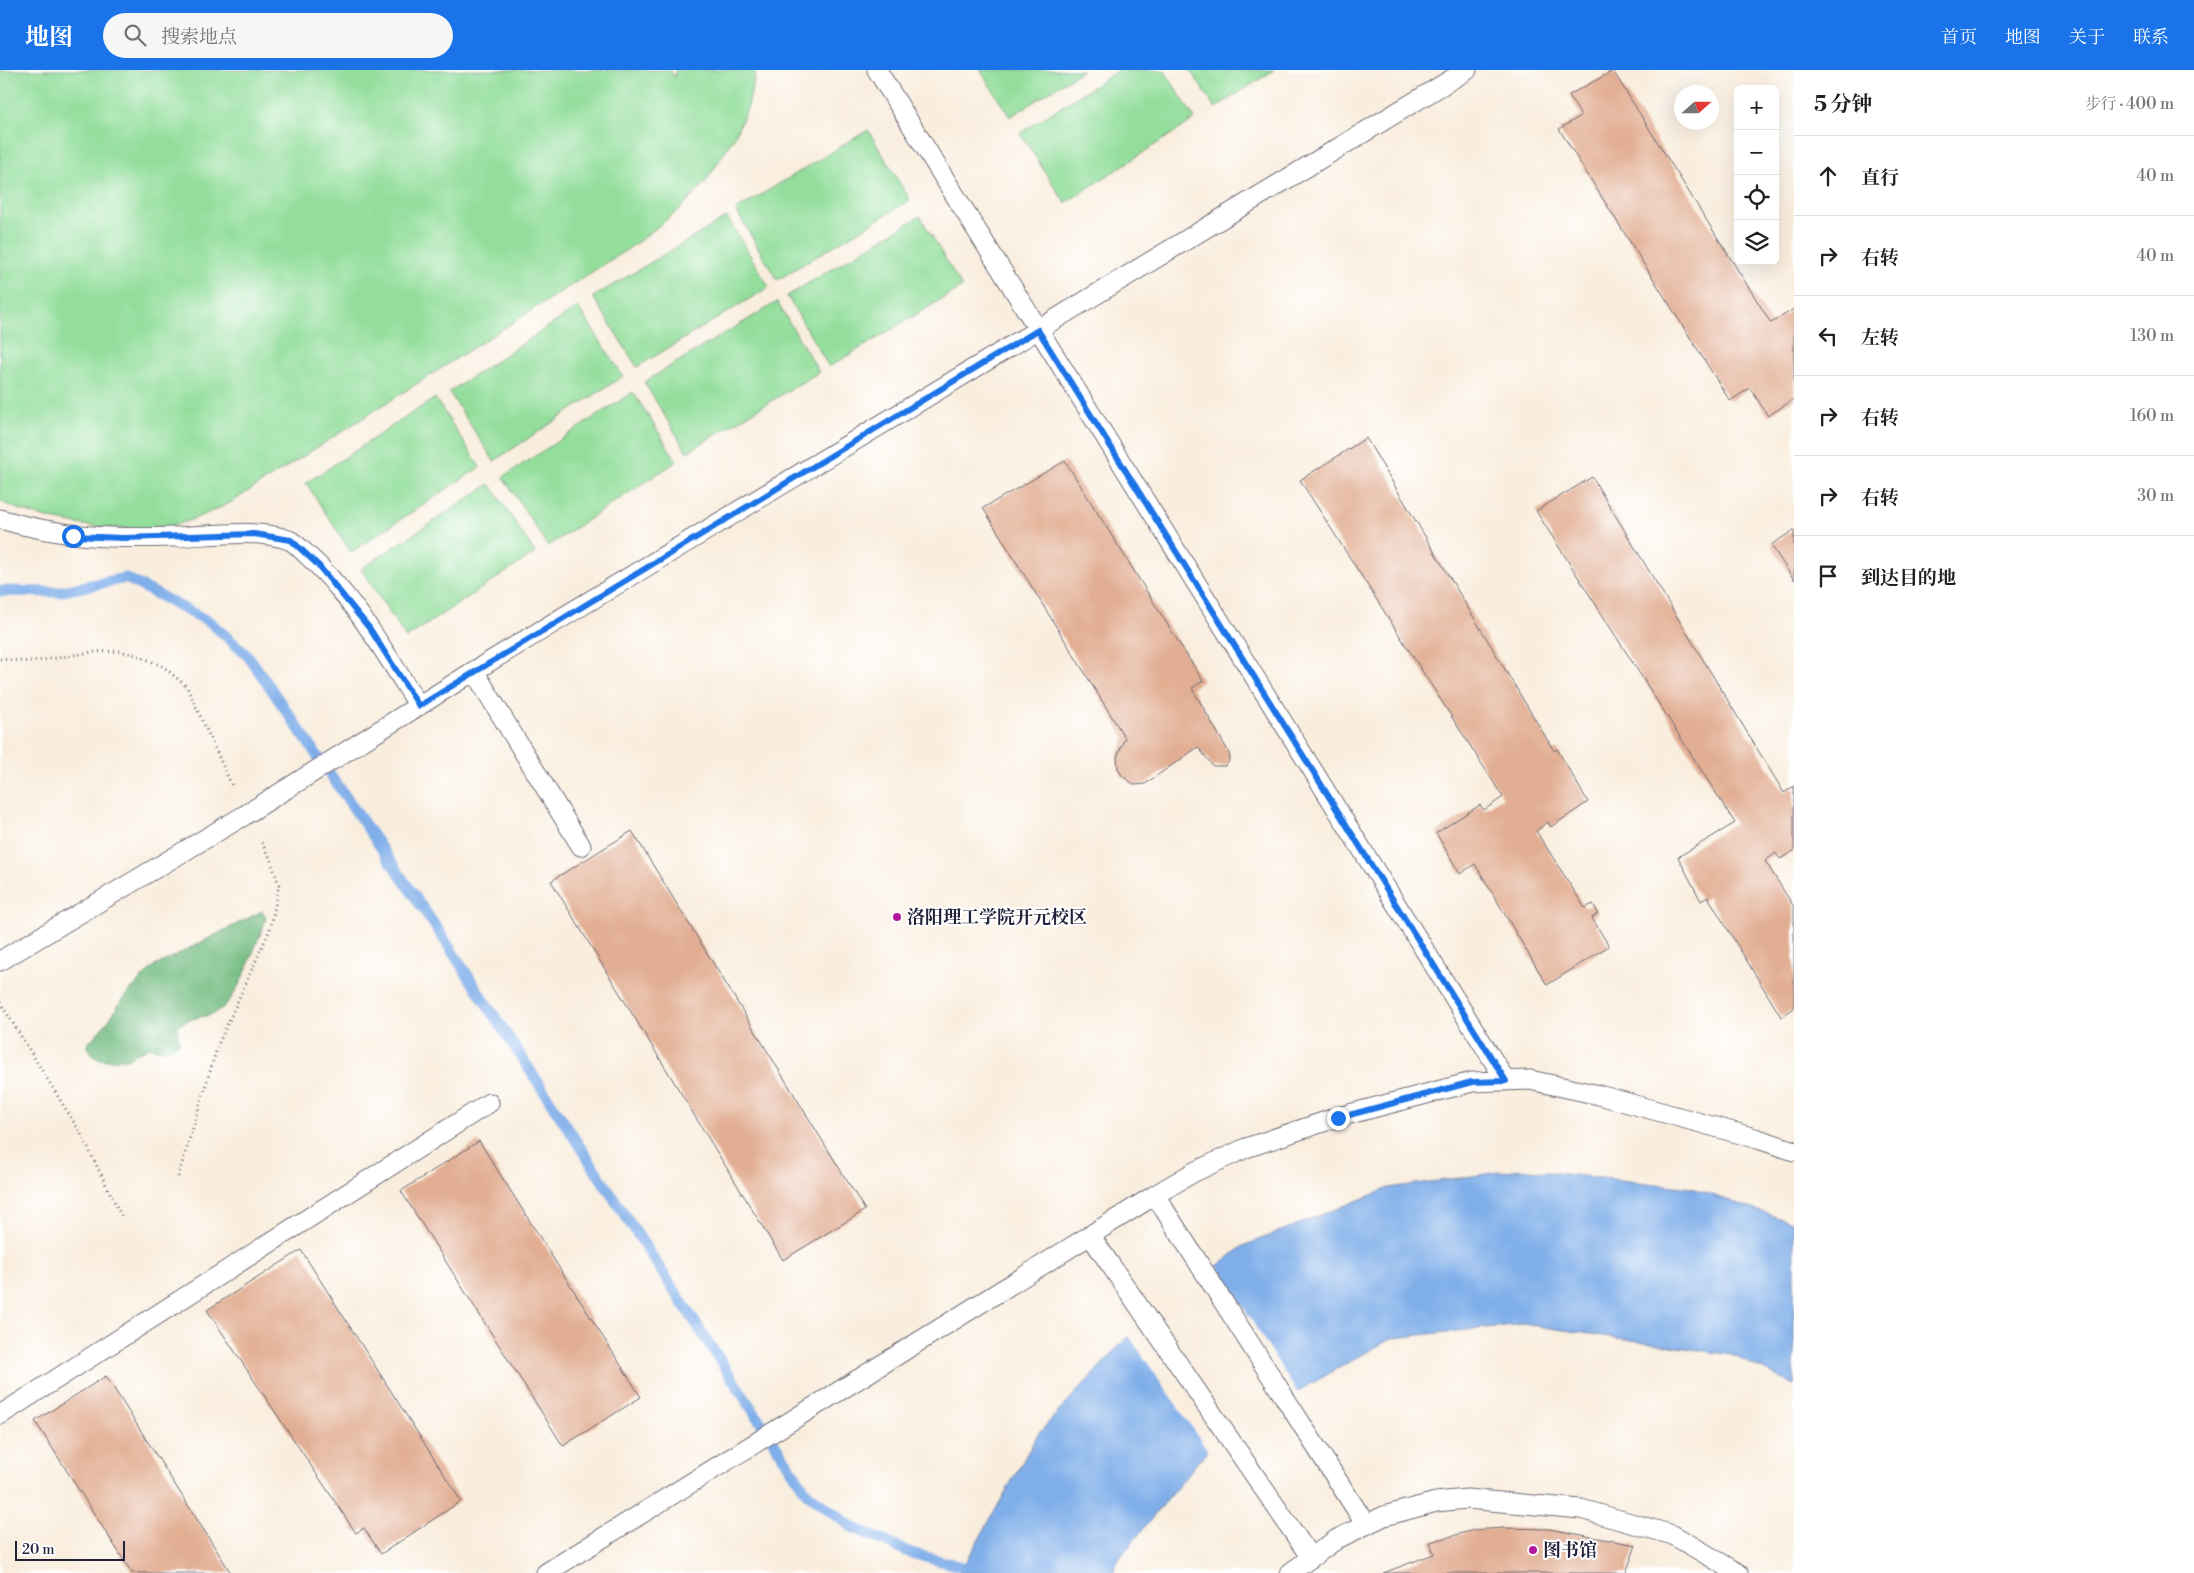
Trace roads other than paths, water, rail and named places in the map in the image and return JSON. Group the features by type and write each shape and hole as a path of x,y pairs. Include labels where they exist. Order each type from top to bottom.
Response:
{"lane":[{"path":"877,70 1506,1081"},
{"path":"0,961 245,815 474,671 1468,70"},
{"path":"0,519 31,528 73,536 124,538 254,534 291,540 318,565 370,629 419,706"},
{"path":"474,671 581,846"},
{"path":"546,1573 1155,1195 1194,1172 1246,1148 1338,1118 1472,1082 1530,1080 1599,1095 1746,1135 1794,1151"},
{"path":"0,1414 490,1103"},
{"path":"1155,1195 1366,1525"},
{"path":"1090,1235 1311,1558"},
{"path":"1290,1573 1337,1539 1384,1516 1436,1502 1467,1499 1496,1500 1581,1509 1673,1535 1738,1573"}],"water":[{"path":"1520,1169 1692,1188 1794,1223 1794,1385 1732,1355 1523,1324 1392,1338 1219,1436 1117,1561 1113,1573 960,1573 1038,1434 1132,1332 1243,1246 1389,1188"}],"waterway":[{"path":"0,591 58,592 126,578 210,622 249,657 438,930 807,1493 852,1527 911,1553 963,1567"}],"place":[{"name":"洛阳理工学院开元校区","path":"897,917"},
{"name":"图书馆","path":"1533,1550"}]}
